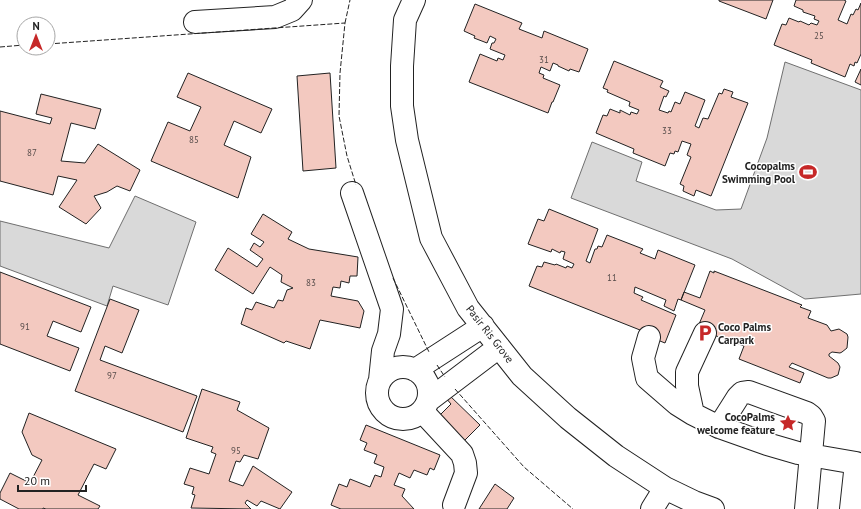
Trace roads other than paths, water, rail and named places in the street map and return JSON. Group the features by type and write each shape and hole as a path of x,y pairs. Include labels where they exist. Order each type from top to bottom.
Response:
{"street":[{"path":"195,22 275,17 292,10 301,0"},
{"name":"Pasir Ris Grove","path":"397,0 405,20"},
{"name":"Pasir Ris Grove","path":"414,0 405,20 402,66 402,106 407,140 431,238 468,308 522,376 568,418 616,456 665,488 699,507"},
{"path":"352,193 392,309 389,334 383,351 380,380 376,393 379,405 387,415 399,420 412,418 499,347"},
{"path":"415,370 483,326"},
{"path":"693,414 687,386 687,372 705,333"},
{"path":"649,337 643,358 647,378 676,404 719,427 766,444 798,453 856,463 852,509"},
{"path":"380,380 388,371 401,367 413,369 424,376 429,388 426,406 462,454 465,463 466,473 454,505"},
{"path":"719,427 738,397 742,393 749,392 807,413 811,416 814,421 806,509"},
{"path":"652,509 665,488"}],"place":[{"name":"Cocopalms Swimming Pool","path":"808,172"},
{"name":"Coco Palms Carpark","path":"705,333"},
{"name":"CocoPalms welcome feature","path":"788,423"}]}
